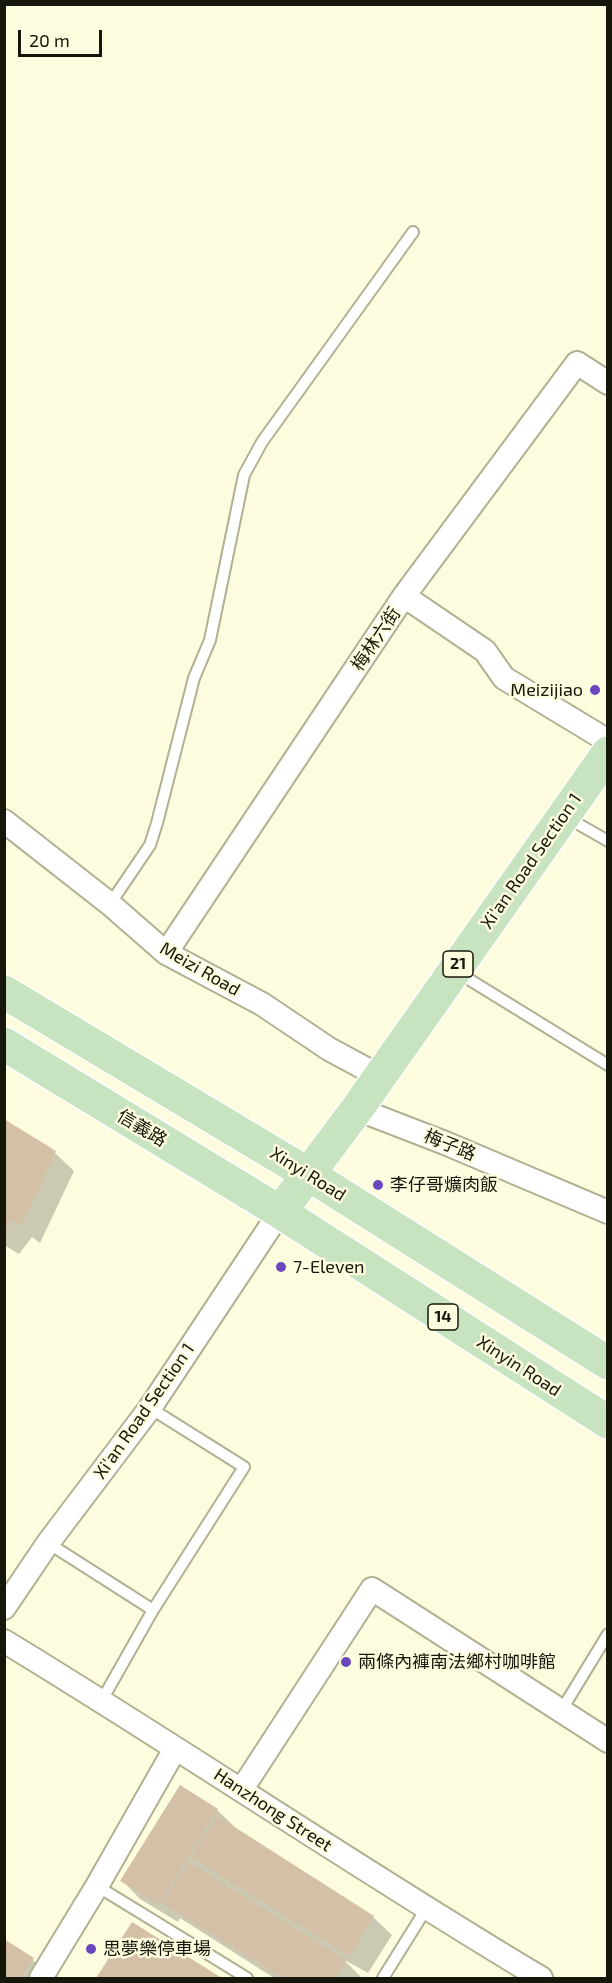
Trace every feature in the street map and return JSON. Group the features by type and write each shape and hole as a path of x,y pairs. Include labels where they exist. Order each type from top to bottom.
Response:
{"main road":[{"name":"Xi'an Road Section 1","path":"308,1174 357,1109 608,753"},
{"name":"Xinyi Road","path":"4,992 308,1174 608,1363"},
{"name":"信義路","path":"4,1044 280,1212"},
{"name":"21","path":"280,1212 308,1174"},
{"name":"Xinyin Road","path":"280,1212 608,1422"}],"street":[{"name":"梅林六街","path":"166,952 404,596 577,363 608,383"},
{"path":"404,596 485,651 504,678 608,741"},
{"name":"Meizi Road","path":"4,821 110,904 166,952 262,1004 329,1049 380,1076"},
{"name":"梅子路","path":"357,1109 445,1143 608,1212"},
{"name":"Xi'an Road Section 1","path":"4,1608 48,1543 150,1408 280,1212"},
{"path":"242,1789 372,1589 608,1741"},
{"name":"Hanzhong Street","path":"4,1641 102,1700 426,1909 542,1978"},
{"path":"41,1978 176,1749"}],"lane":[{"path":"110,904 150,845 157,823 194,678 210,640 244,475 262,442 413,232"},
{"path":"563,815 608,841"},
{"path":"454,970 608,1065"},
{"path":"102,1700 153,1610 244,1467 150,1408"},
{"path":"48,1543 153,1610"},
{"path":"561,1711 608,1634"},
{"path":"97,1886 247,1978"},
{"path":"383,1978 426,1909"}],"building":[{"path":"4,1119 56,1151 21,1226 13,1219 4,1231"},
{"path":"180,1785 218,1809 159,1904 120,1881"},
{"path":"217,1816 374,1916 349,1956 191,1857"},
{"path":"188,1862 346,1960 335,1978 283,1978 162,1903"},
{"path":"132,1922 222,1978 96,1978"},
{"path":"4,1939 34,1958 21,1978 4,1978"}],"place":[{"name":"Meizijiao","path":"595,690"},
{"name":"李仔哥爌肉飯","path":"378,1185"},
{"name":"7-Eleven","path":"281,1267"},
{"name":"兩條內褲南法鄉村咖啡館","path":"346,1662"},
{"name":"思夢樂停車場","path":"91,1949"}]}
